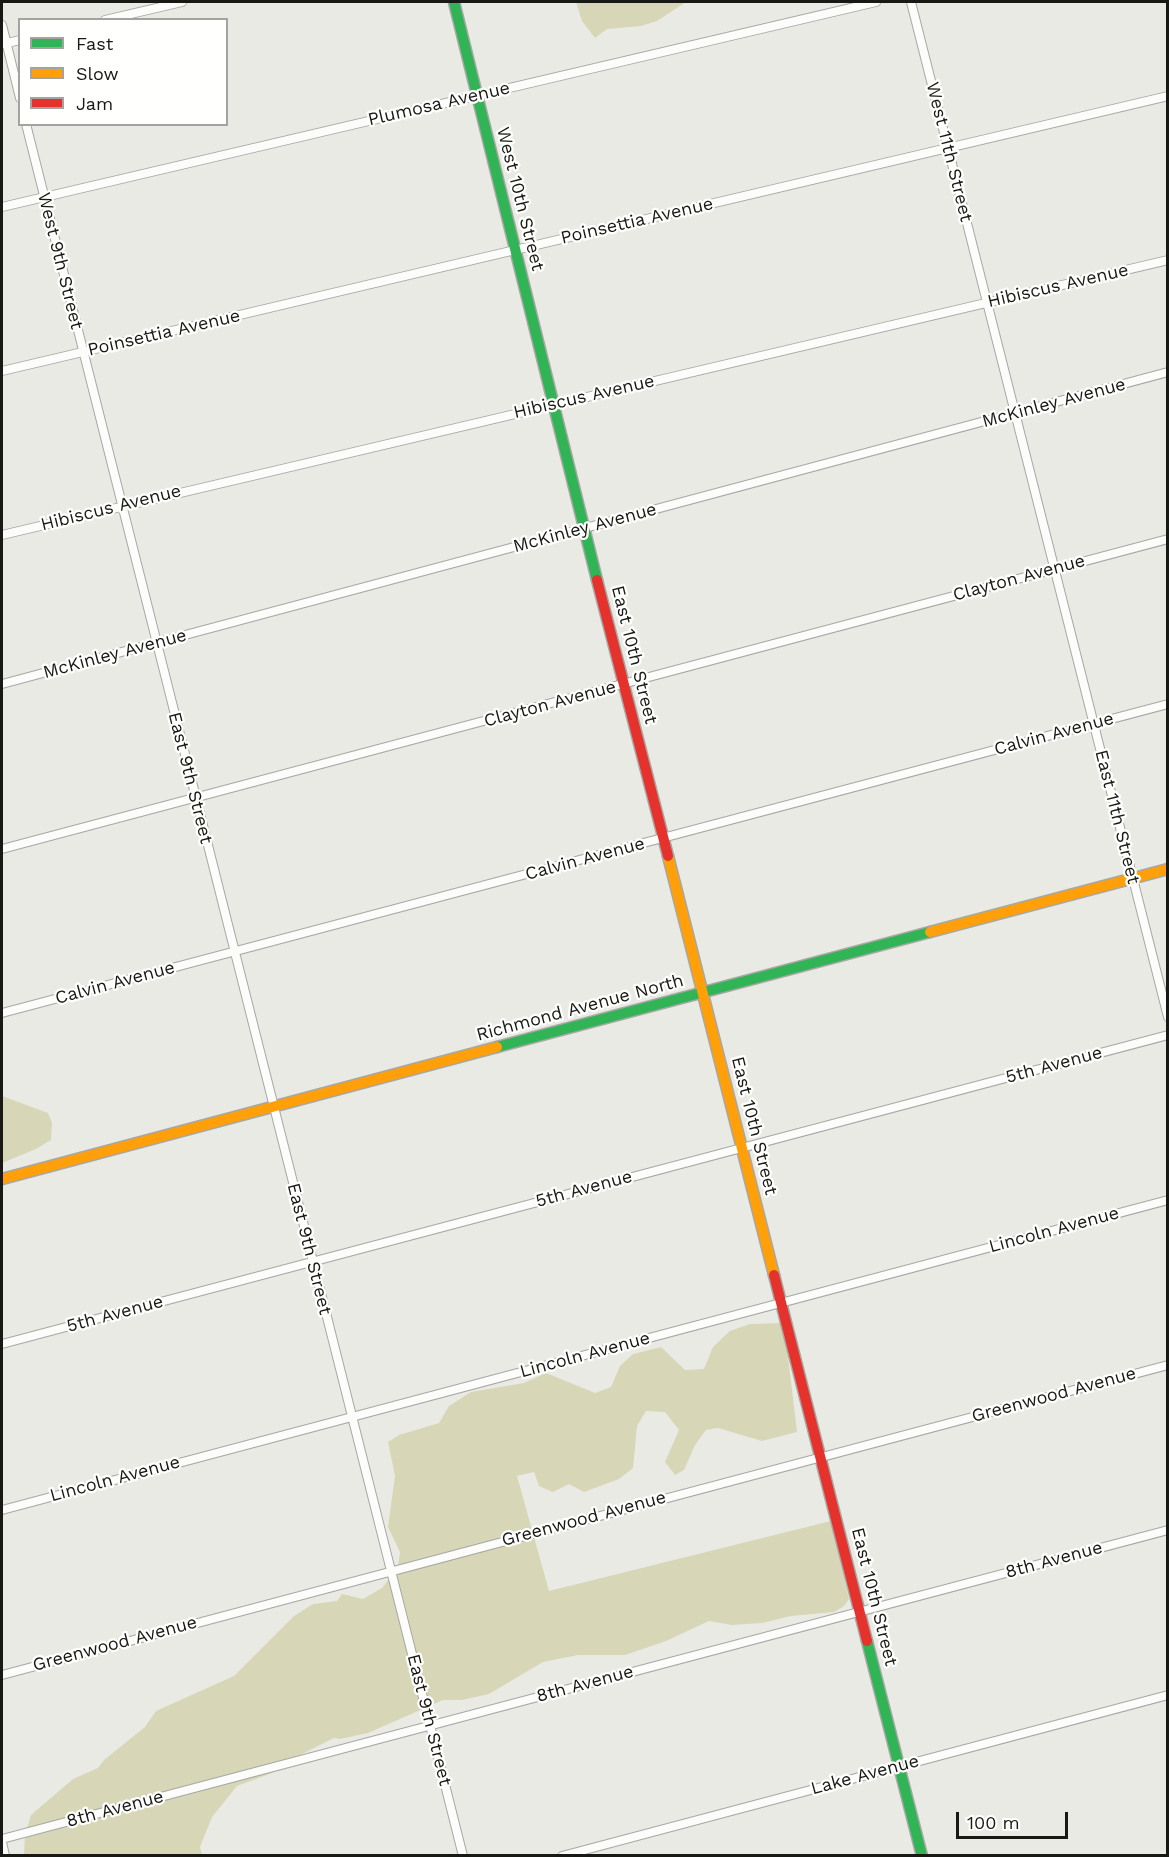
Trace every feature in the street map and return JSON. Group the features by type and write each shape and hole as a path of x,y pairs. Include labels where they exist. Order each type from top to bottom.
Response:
{"street":[{"path":"114,18 182,2"},
{"name":"West 10th Street","path":"454,2 553,405"},
{"name":"Plumosa Avenue","path":"2,207 876,2"},
{"name":"West 11th Street","path":"911,2 987,303"},
{"path":"2,25 4,43 18,91"},
{"name":"Poinsettia Avenue","path":"2,371 1167,96"},
{"name":"West 9th Street","path":"26,126 155,643"},
{"name":"Hibiscus Avenue","path":"2,535 1167,260"},
{"name":"East 11th Street","path":"987,303 1167,1017"},
{"name":"McKinley Avenue","path":"2,684 1167,372"},
{"name":"East 10th Street","path":"553,405 922,1856"},
{"name":"Clayton Avenue","path":"2,849 1167,539"},
{"name":"East 9th Street","path":"155,643 463,1856"},
{"name":"Calvin Avenue","path":"2,1013 1167,704"},
{"name":"Richmond Avenue North","path":"2,1179 1167,869"},
{"name":"5th Avenue","path":"2,1344 1167,1035"},
{"name":"Lincoln Avenue","path":"2,1510 1167,1200"},
{"name":"Greenwood Avenue","path":"2,1675 1167,1365"},
{"name":"8th Avenue","path":"2,1840 1167,1530"},
{"name":"Lake Avenue","path":"562,1856 1167,1695"},
{"path":"2,1840 5,1856"}],"green space":[{"path":"576,2 686,2 657,21 641,26 607,29 595,38 582,21"},
{"path":"2,1096 48,1113 52,1123 51,1140 2,1163"},
{"path":"784,1323 797,1432 762,1441 718,1428 706,1430 695,1445 684,1470 675,1475 665,1462 679,1430 665,1412 646,1411 637,1426 633,1468 619,1479 584,1492 569,1484 553,1492 539,1486 534,1472 517,1476 549,1591 831,1521 849,1599 844,1606 834,1612 791,1616 762,1623 732,1625 709,1621 666,1641 625,1655 578,1655 543,1662 489,1694 462,1700 443,1700 368,1733 340,1739 334,1738 294,1758 272,1773 237,1786 212,1817 200,1847 202,1855 24,1856 25,1835 31,1815 73,1779 98,1768 104,1760 145,1727 156,1711 234,1676 294,1616 313,1604 337,1601 342,1594 363,1599 382,1588 398,1567 400,1552 388,1527 395,1476 388,1442 399,1435 439,1423 449,1406 471,1392 524,1383 546,1373 595,1393 611,1387 620,1366 633,1354 661,1347 685,1370 704,1369 713,1347 730,1331 750,1324"}],"traffic: fast":[{"path":"454,2 597,580"},
{"path":"497,1047 930,932"},
{"path":"867,1641 922,1856"}],"traffic: slow":[{"path":"668,856 774,1275"},
{"path":"930,932 1168,869"},
{"path":"2,1179 497,1047"}],"traffic: jam":[{"path":"597,580 668,856"},
{"path":"774,1275 867,1641"}]}
